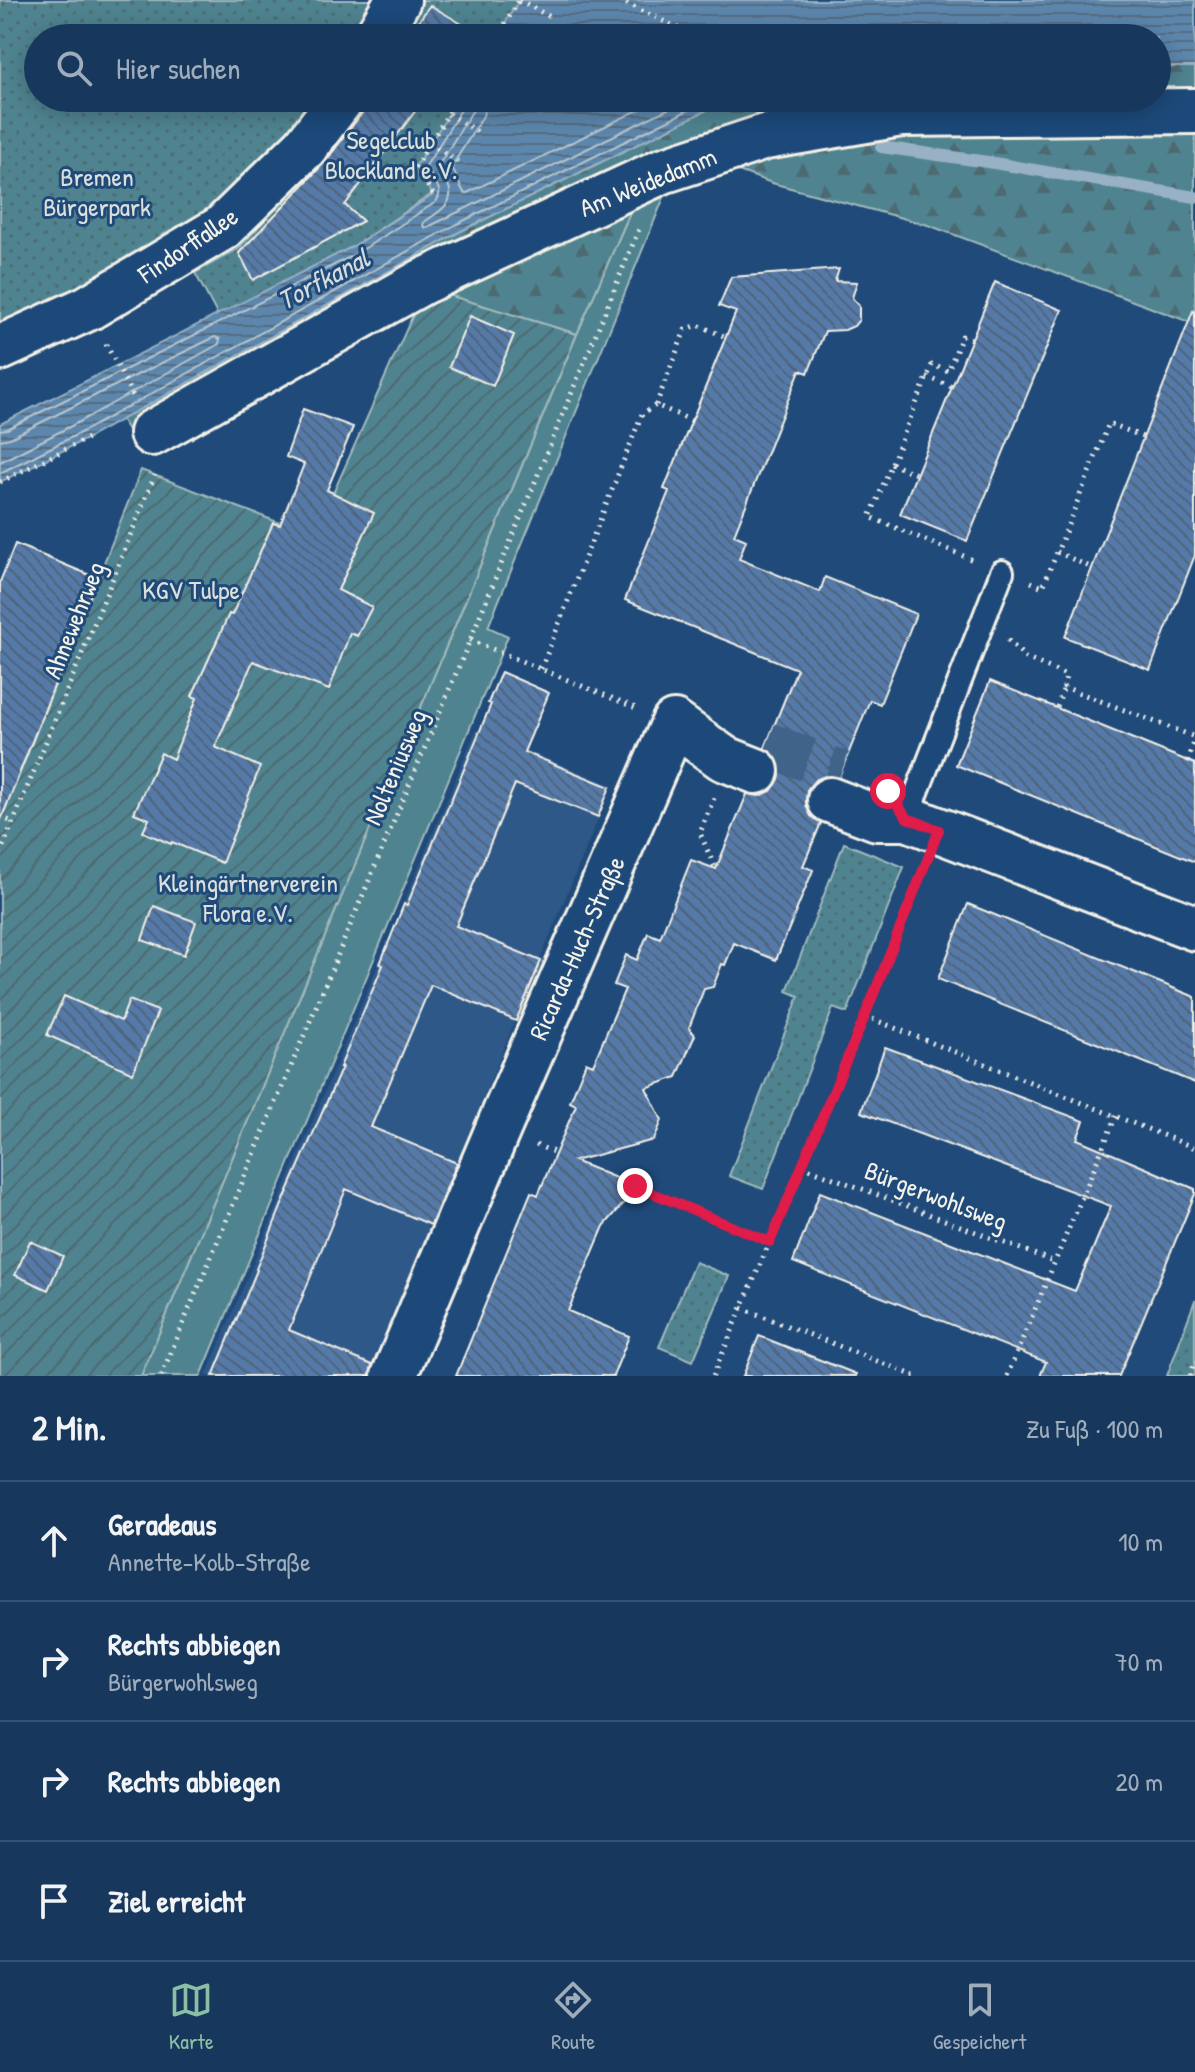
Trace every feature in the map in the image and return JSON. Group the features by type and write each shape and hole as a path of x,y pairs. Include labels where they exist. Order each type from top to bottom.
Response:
{"street":[{"path":"384,24 398,0"},
{"name":"Am Weidedamm","path":"1171,111 1195,111"},
{"name":"Findorffallee","path":"0,348 88,308 222,228 305,147 331,112"},
{"name":"Am Weidedamm","path":"145,420 422,282 662,171 765,137 901,114 1097,112"},
{"path":"674,723 732,731 751,759"},
{"name":"Ricarda-Huch-Straße","path":"394,1376 674,723"},
{"path":"836,786 877,818 923,824 1195,928"}],"lane":[{"path":"923,824 1002,572"}],"path":[{"path":"505,24 519,0 554,19"},
{"path":"619,0 670,24"},
{"path":"433,194 415,167 448,114 481,134"},
{"path":"430,143 460,163"},
{"name":"Nolteniusweg","path":"161,1376 470,640 662,171"},
{"path":"541,669 642,414 656,405 685,330 698,325 726,337"},
{"path":"971,339 962,336 948,371 932,365 870,517 1043,587 1109,423 1143,437"},
{"path":"106,343 145,420"},
{"path":"927,377 952,387"},
{"path":"656,405 692,421"},
{"name":"Ahnewehrweg","path":"0,854 160,461 145,420"},
{"path":"0,482 88,438"},
{"path":"891,464 916,474"},
{"path":"1057,552 1092,568"},
{"path":"470,640 674,723"},
{"path":"1026,658 1066,675 1057,707"},
{"path":"1064,687 1195,738 1187,761"},
{"path":"716,870 700,833 751,759"},
{"path":"1,817 13,822"},
{"path":"713,1376 865,1016 923,824"},
{"path":"865,1016 1195,1148"},
{"path":"1007,1376 1116,1116"},
{"name":"Bürgerwohlsweg","path":"802,1166 1055,1262"},
{"path":"635,1186 770,1242"},
{"path":"742,1308 915,1376"},
{"path":"1190,1376 1195,1363"}],"shaded area":[{"path":"476,730 612,785 437,1210 366,1376 206,1376"}],"green space":[{"name":"Bremen Bürgerpark","path":"0,0 376,0 361,24 24,24 24,112 305,112 259,171 207,227 0,343"},
{"path":"421,0 689,0 681,24 406,24"},
{"path":"1171,67 1195,67 1195,103 1171,104"},
{"name":"Segelclub Blockland e.V.","path":"349,112 556,112 352,247 218,316 195,273 238,249 307,174"},
{"path":"703,112 974,112 777,120 245,367 130,433 121,419 461,231"},
{"path":"898,131 1195,132 1195,324 928,225 772,183 716,163"},
{"path":"671,180 488,627 508,636 201,1376 141,1376 639,192"},
{"path":"639,192 577,334 425,288"},
{"name":"Kleingärtnerverein Flora e.V.","path":"425,288 577,334 141,1376 0,1376 0,823 141,470 314,536"},
{"path":"844,843 904,867 847,1013 833,1008 763,1189 729,1176 799,996 787,991"},
{"path":"695,1262 729,1276 693,1361 659,1347"},
{"path":"1195,1300 1195,1376 1167,1376"}],"water":[{"path":"519,0 1195,0 1195,67 1171,67 1171,24 504,24"},
{"name":"Torfkanal","path":"450,112 703,112 461,231 88,438 0,482 0,424 352,247 433,195 415,167"}],"building":[{"path":"430,5 462,24 417,24"},
{"path":"415,112 345,205 363,221 253,280 239,253 325,162 362,113"},
{"path":"839,269 835,281 857,282 852,298 859,306 859,320 845,330 825,331 808,373 800,370 734,535 746,540 739,559 820,592 825,577 916,614 880,704 870,700 839,777 825,776 815,780 807,790 806,805 811,816 821,823 803,866 813,870 776,960 734,943 713,987 704,989 689,1028 695,1035 677,1077 646,1088 662,1120 654,1140 574,1161 638,1187 604,1226 568,1311 629,1336 613,1376 456,1376 531,1192 538,1195 576,1105 570,1102 586,1062 593,1065 625,989 614,985 626,955 637,960 648,933 660,938 691,860 716,869 747,794 759,796 771,791 779,779 781,768 776,756 765,748 797,669 625,600 669,491 664,489 736,312 719,306 731,277"},
{"path":"995,282 1062,310 967,541 900,514"},
{"path":"1193,311 1195,555 1150,670 1065,637"},
{"path":"470,316 514,335 493,386 449,367"},
{"path":"303,409 353,427 327,490 374,513 338,590 372,607 357,636 350,633 329,690 253,661 215,747 260,767 222,863 143,832 149,819 134,813 161,753 173,759 197,698 192,696 229,614 232,615 273,523 280,525 304,464 286,457"},
{"path":"15,544 97,578 0,817 0,582"},
{"path":"501,672 549,693 524,752 610,787 598,817 515,784 456,926 541,961 516,1021 431,985 371,1127 457,1163 431,1225 346,1189 289,1330 372,1365 370,1376 213,1376 342,1067 404,904 407,905 491,704 488,703"},
{"path":"990,681 1195,764 1195,862 956,765"},
{"path":"968,904 1195,997 1195,1083 938,979"},
{"path":"154,906 196,922 184,955 142,940"},
{"path":"64,996 121,1021 129,1000 158,1011 133,1073 47,1035"},
{"path":"885,1047 1084,1121 1077,1139 1195,1189 1119,1376 1040,1376 1046,1362 793,1262 820,1192 1075,1291 1090,1256 1111,1206 861,1112"},
{"path":"30,1241 63,1256 48,1290 15,1275"},
{"path":"759,1336 856,1374 856,1376 743,1376"}],"waterway":[{"path":"881,147 1195,197"}],"tunnel":[{"path":"767,744 841,773"}],"route":[{"path":"635,1186 770,1242 939,830 907,818 888,791"}],"park label":[{"name":"KGV Tulpe","path":"191,590"}]}
